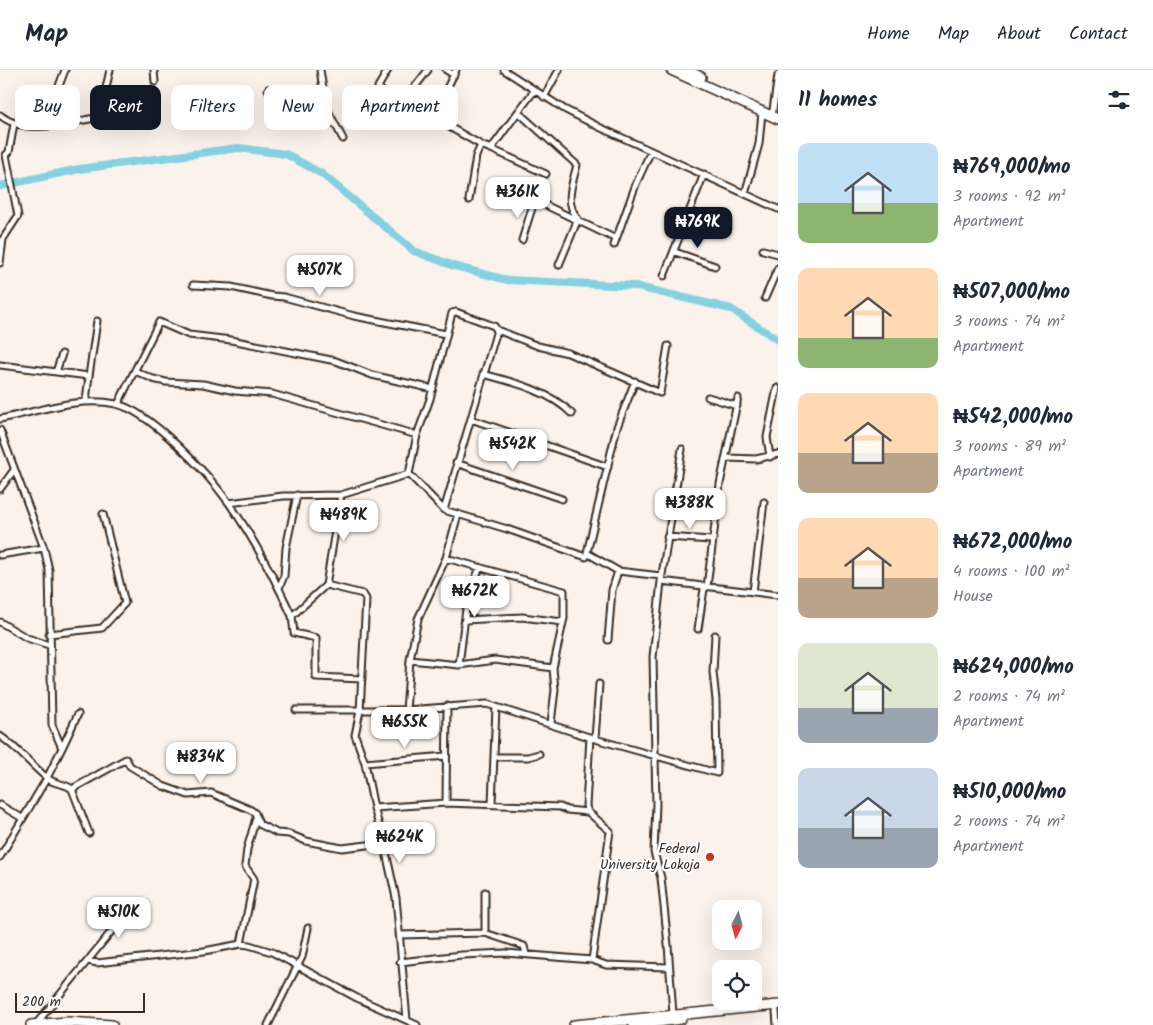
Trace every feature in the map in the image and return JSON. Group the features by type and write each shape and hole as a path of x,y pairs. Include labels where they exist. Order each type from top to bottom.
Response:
{"highway":[{"path":"672,70 762,112 776,115"},
{"path":"686,70 776,115"},
{"path":"574,1025 673,1014 777,1009"},
{"path":"634,1025 777,1009"},
{"path":"34,1025 68,1022 112,1025"}],"street":[{"path":"59,85 65,70"},
{"path":"0,115 14,124 50,125 102,116 106,113 105,92 110,70"},
{"path":"154,70 155,82"},
{"path":"320,70 322,85"},
{"path":"379,85 388,70"},
{"path":"416,85 428,70"},
{"path":"446,70 455,73 449,85"},
{"path":"504,70 544,97 599,127 778,209"},
{"path":"544,97 560,70"},
{"path":"776,115 778,75"},
{"path":"491,149 534,90"},
{"path":"518,112 577,165 569,200 572,211 578,219"},
{"path":"745,194 759,144 762,112"},
{"path":"332,121 343,140"},
{"path":"0,262 3,239 18,216 6,155 9,152 14,124"},
{"path":"454,130 481,145 546,174"},
{"path":"469,200 474,163 481,145"},
{"path":"614,245 636,184 651,151"},
{"path":"664,276 704,174"},
{"path":"522,240 533,205 539,202 578,219 616,239"},
{"path":"559,265 578,219"},
{"path":"763,250 778,254"},
{"path":"675,252 715,266"},
{"path":"765,298 778,268"},
{"path":"193,285 231,287 284,297 354,316 446,334"},
{"path":"409,474 417,435 433,389 450,315 456,312 494,326 497,330 538,346 568,353 660,392 668,346"},
{"path":"86,401 97,321"},
{"path":"118,404 159,322 189,335 231,340 336,361 372,375 433,389"},
{"path":"444,510 456,463 497,330"},
{"path":"56,372 62,354"},
{"path":"0,365 88,376"},
{"path":"135,371 153,379 166,382 203,384 235,392 272,394 417,435"},
{"path":"483,374 525,387 566,407 572,414"},
{"path":"409,474 444,510 586,557 617,427 635,381"},
{"path":"770,457 768,438 777,388"},
{"path":"708,397 737,406"},
{"path":"698,630 704,589 707,586 712,540 726,458 738,398"},
{"path":"0,419 86,401 118,404 169,436 229,503 279,588 292,616 294,634 316,638 316,677 362,679"},
{"path":"471,419 608,467"},
{"path":"0,430 44,548 49,570 52,725 62,748"},
{"path":"673,1014 668,967 668,945 660,878 654,852 653,657 661,578 682,449"},
{"path":"726,458 751,459 778,454"},
{"path":"456,463 562,499"},
{"path":"0,489 14,470"},
{"path":"229,503 297,495 341,495 409,474"},
{"path":"279,588 284,576 286,548 297,495"},
{"path":"292,616 326,585 341,495"},
{"path":"753,592 764,502"},
{"path":"50,634 102,628 125,603 103,514"},
{"path":"406,710 410,660 418,618 446,558 458,514"},
{"path":"667,538 712,540"},
{"path":"0,555 44,548"},
{"path":"587,553 618,571 707,586 778,595"},
{"path":"446,558 564,591 563,622 553,668 555,690 551,723"},
{"path":"459,665 468,601 480,567"},
{"path":"608,640 612,590 618,571"},
{"path":"326,585 364,594 366,599 360,711 355,735 365,763 396,898 400,962 407,1020"},
{"path":"465,620 522,617 563,622"},
{"path":"0,622 26,638 49,645"},
{"path":"296,710 406,710 487,704 655,757 717,773 716,700 712,672 715,635"},
{"path":"410,660 459,665 495,660 553,668"},
{"path":"592,960 610,831 588,812 586,806 599,684"},
{"path":"446,803 447,706"},
{"path":"492,804 496,707"},
{"path":"0,857 47,778 78,714"},
{"path":"0,736 18,749 47,778 54,783 67,785 72,789 89,833"},
{"path":"494,757 528,758 539,754"},
{"path":"365,763 446,756"},
{"path":"72,789 126,759 130,766 163,786 188,795 211,793 250,810 255,813 259,824 278,833 289,834 306,841 342,848 384,842"},
{"path":"374,808 446,803 560,807 566,810 588,812"},
{"path":"0,806 22,818"},
{"path":"241,944 254,879 245,866 247,849 256,818"},
{"path":"485,892 485,933"},
{"path":"34,1025 133,905"},
{"path":"268,1025 298,965 308,928"},
{"path":"399,935 485,933 524,946 526,954"},
{"path":"88,961 97,963 153,957 241,944 272,952 357,998 418,1025"},
{"path":"400,962 462,955 526,954 592,960 606,965 668,967"},
{"path":"777,1009 777,1025"}],"waterway":[{"path":"0,186 79,169 238,148 286,154 322,174 414,251 454,266 507,280 634,286 731,309 778,340"}],"place":[{"name":"Federal University Lokoja","path":"710,857"}]}
